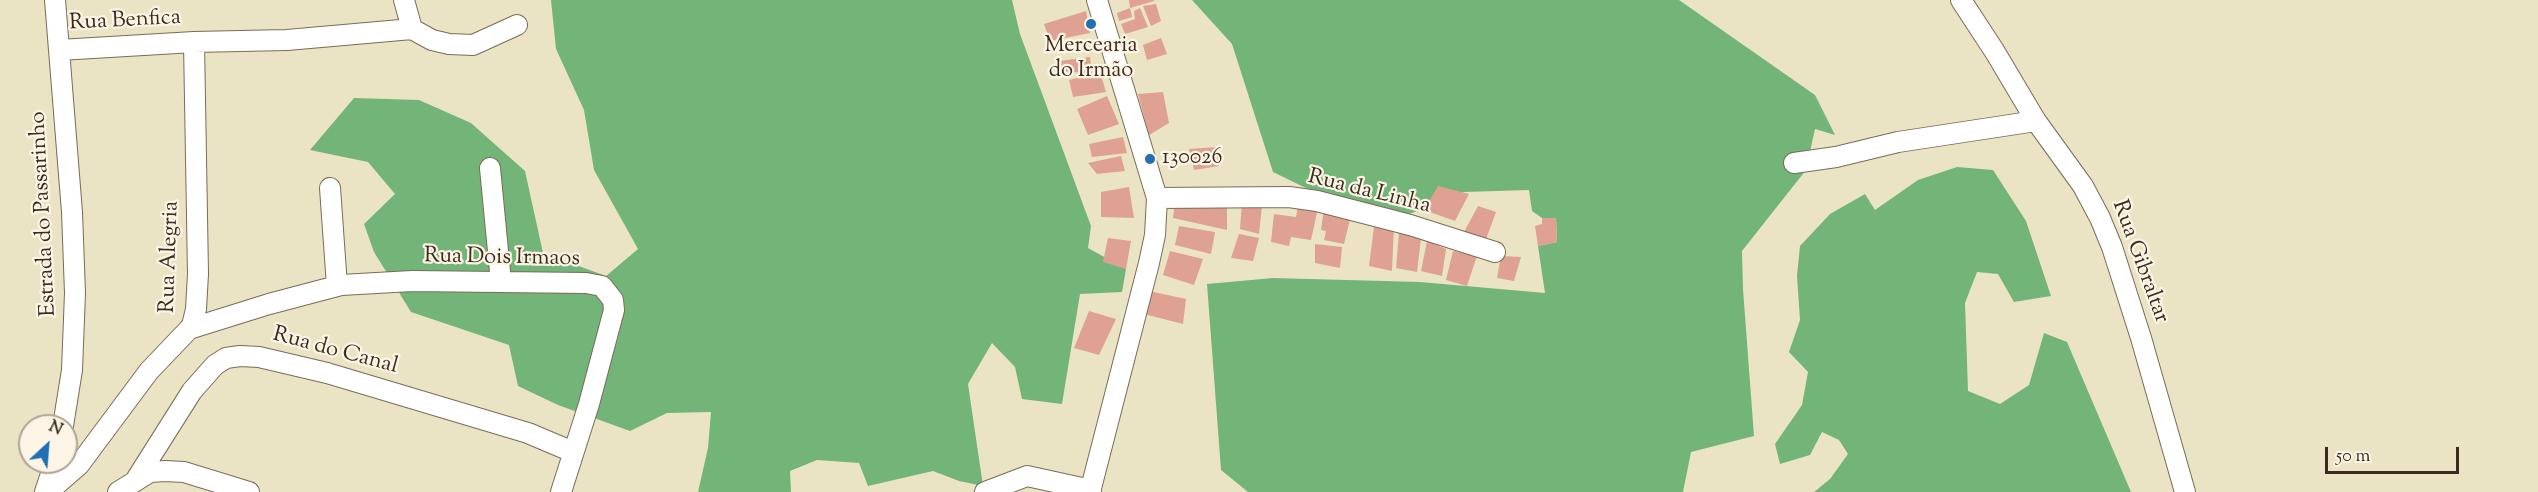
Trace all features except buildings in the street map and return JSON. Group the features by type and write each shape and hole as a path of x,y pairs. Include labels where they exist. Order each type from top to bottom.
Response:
{"street":[{"name":"Estrada do Passarinho","path":"55,0 72,212 75,294 72,370 65,414"},
{"path":"404,0 412,29 432,40 449,44 473,45 517,25"},
{"path":"985,492 1027,476 1090,491 1149,263 1155,235 1157,198 1097,0"},
{"name":"Rua Gibraltar","path":"1963,4 2036,121 2083,186 2112,247 2186,492"},
{"name":"Rua Benfica","path":"59,50 194,42 287,40 412,29"},
{"name":"Rua Alegria","path":"46,492 79,465 149,371 189,329 196,309 198,274 194,42"},
{"path":"1794,163 1836,157 1898,142 2036,121"},
{"path":"490,168 501,282"},
{"path":"330,188 338,286"},
{"name":"Rua da Linha","path":"1157,198 1289,197 1317,201 1410,225 1495,252"},
{"name":"Rua Dois Irmaos","path":"189,329 269,304 338,286 412,281 586,283 602,286 614,300 614,310 599,369 561,492"},
{"name":"Rua do Canal","path":"137,478 179,408 192,391 215,365 226,358 240,356 259,357 327,373 528,433 573,452"},
{"path":"118,492 137,478 150,472 184,472 249,492"},
{"path":"46,492 51,474"}],"green space":[{"path":"551,0 1012,0 1020,34 1091,226 1088,248 1126,269 1122,292 1080,294 1062,404 1022,399 1015,367 992,343 968,384 983,486 959,481 933,471 868,486 859,463 817,460 790,471 791,492 698,492 708,448 711,412 667,413 630,431 558,405 518,386 509,345 411,312 374,252 364,224 395,194 368,162 310,150 354,98 419,100 471,123 525,171 543,253 606,276 638,249 594,170 584,110 556,49"},
{"path":"1192,0 1679,0 1815,95 1835,135 1815,129 1806,170 1742,251 1754,436 1691,452 1683,492 1248,492 1221,470 1207,284 1273,278 1420,282 1545,293 1538,246 1557,242 1556,218 1542,218 1532,211 1529,190 1464,192 1382,225 1273,172 1232,44"},
{"path":"1957,167 1993,170 2026,221 2051,296 2014,302 1998,274 1977,272 1965,303 1968,391 2000,404 2029,385 2044,333 2067,342 2131,492 1814,492 1830,479 1848,454 1839,440 1822,432 1810,455 1780,464 1775,444 1802,405 1808,372 1789,352 1800,320 1797,276 1800,246 1830,214 1865,194 1875,210 1918,180"}],"place":[{"name":"Mercearia do Irmão","path":"1091,24"},
{"name":"130026","path":"1150,159"}]}
